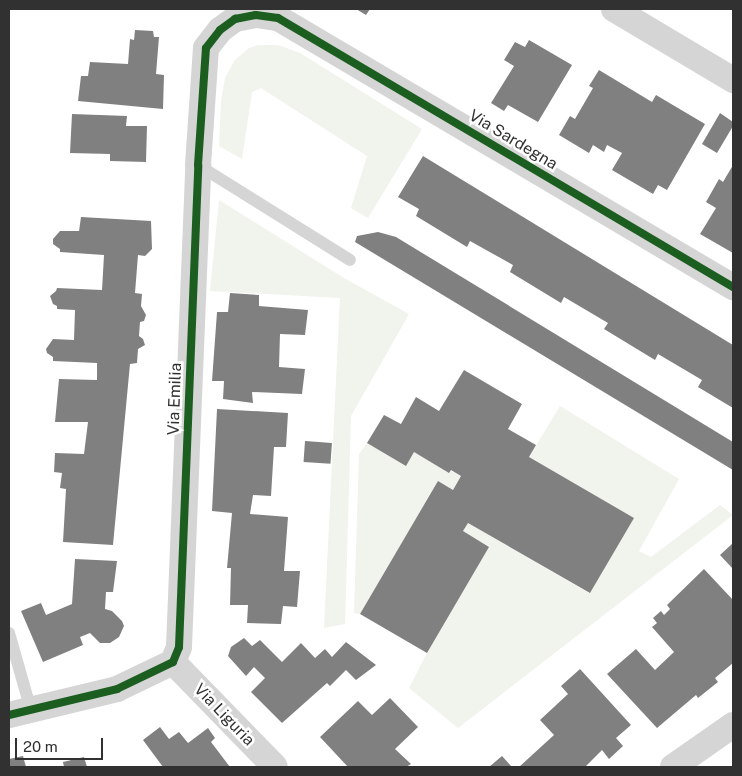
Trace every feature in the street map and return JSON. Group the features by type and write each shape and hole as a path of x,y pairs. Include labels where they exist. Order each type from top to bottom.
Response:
{"street":[{"path":"614,9 733,80"},
{"name":"Via Emilia","path":"173,662 179,647 198,165 206,48 220,30 235,19 256,16 278,18"},
{"name":"Via Sardegna","path":"278,18 733,287"},
{"path":"20,712 117,689 173,662"},
{"name":"Via Liguria","path":"173,662 275,767"},
{"path":"673,767 733,724"}],"lane":[{"path":"198,165 350,260"},
{"path":"9,634 20,712"}],"shaded area":[{"path":"258,45 278,45 300,53 422,129 368,218 351,208 367,156 261,88 252,92 242,159 219,146 221,101 225,78 235,60 249,48"},
{"path":"219,200 344,278 409,314 351,416 345,624 324,628 340,298 210,291"},
{"path":"560,406 679,479 639,551 651,557 720,505 733,515 458,728 409,688 427,653 489,547 463,531 468,523 589,593 633,518 529,457"},
{"path":"367,443 406,465 414,452 461,476 453,490 438,482 360,614 354,613 359,454"}],"building":[{"path":"356,9 370,9 366,15"},
{"path":"135,30 153,31 154,37 159,37 156,74 164,75 163,109 78,101 81,76 88,76 90,62 128,64 130,39 134,40"},
{"path":"529,40 572,65 538,122 508,105 504,111 491,103 514,66 504,60 515,42 525,47"},
{"path":"599,70 652,102 656,95 705,124 667,190 658,185 653,194 612,170 622,153 607,145 604,152 593,145 589,153 559,135 570,116 575,119 593,88 589,86"},
{"path":"720,113 733,122 733,126 717,153 702,144"},
{"path":"72,114 127,116 126,126 147,126 146,162 110,161 110,154 70,153"},
{"path":"423,156 733,345 733,408 698,387 702,380 658,354 655,360 604,329 608,323 564,297 561,303 510,272 513,265 470,241 467,247 416,216 419,209 398,197"},
{"path":"733,165 733,253 700,234 716,208 706,202 719,179 723,182"},
{"path":"81,217 151,221 152,249 145,256 138,255 135,293 142,294 141,306 146,315 144,321 140,322 139,336 143,339 145,345 138,349 137,363 130,364 113,545 63,542 66,489 60,488 62,473 54,472 55,453 84,454 88,422 55,422 59,379 97,380 97,363 53,361 53,357 47,353 46,349 53,339 74,340 75,310 57,309 50,296 57,288 102,290 104,255 60,252 60,249 53,244 53,239 60,231 79,231"},
{"path":"378,232 396,237 733,442 733,470 355,242 357,236"},
{"path":"230,293 259,295 259,306 308,310 305,335 280,334 279,367 305,369 302,394 252,392 253,403 223,399 224,381 212,381 217,312 228,312"},
{"path":"464,370 522,404 508,429 536,445 529,457 634,518 590,593 468,523 463,531 489,547 427,653 360,614 438,481 453,490 461,476 451,470 449,473 414,452 406,466 367,443 384,415 401,424 416,397 439,411"},
{"path":"217,409 288,413 286,447 274,447 271,496 253,495 250,514 288,517 284,571 300,571 297,607 283,606 281,624 247,623 248,605 230,605 231,568 227,568 232,513 212,511"},
{"path":"305,441 332,443 330,464 304,462"},
{"path":"733,543 733,569 720,555"},
{"path":"75,559 117,561 113,592 106,592 105,609 112,611 122,621 124,626 119,637 110,643 100,643 90,633 80,637 83,645 43,662 21,611 41,603 46,615 72,604"},
{"path":"704,569 733,600 733,663 715,678 718,682 698,698 696,695 657,728 607,674 636,649 655,670 674,652 652,627 657,623 653,618 661,611 664,615 670,609 667,605"},
{"path":"244,638 252,646 260,640 282,662 301,643 315,658 325,649 332,657 346,642 376,665 356,680 346,670 330,686 327,683 282,723 251,692 265,678 254,667 246,676 228,656 231,647"},
{"path":"580,669 631,725 616,738 623,746 609,759 602,750 585,767 519,767 554,735 540,720 568,694 561,686"},
{"path":"390,698 418,727 395,749 411,764 406,767 348,767 320,737 358,701 372,715"},
{"path":"160,727 169,739 179,732 188,743 208,728 215,738 211,742 230,767 163,767 143,740"},
{"path":"23,756 26,767 9,767 9,759"},
{"path":"502,756 512,767 489,767"},
{"path":"84,757 87,767 64,767 63,762"}],"cycle path":[{"path":"9,715 117,689 173,662 179,647 198,165 206,48 220,30 235,19 256,15 278,18 733,287"}]}
